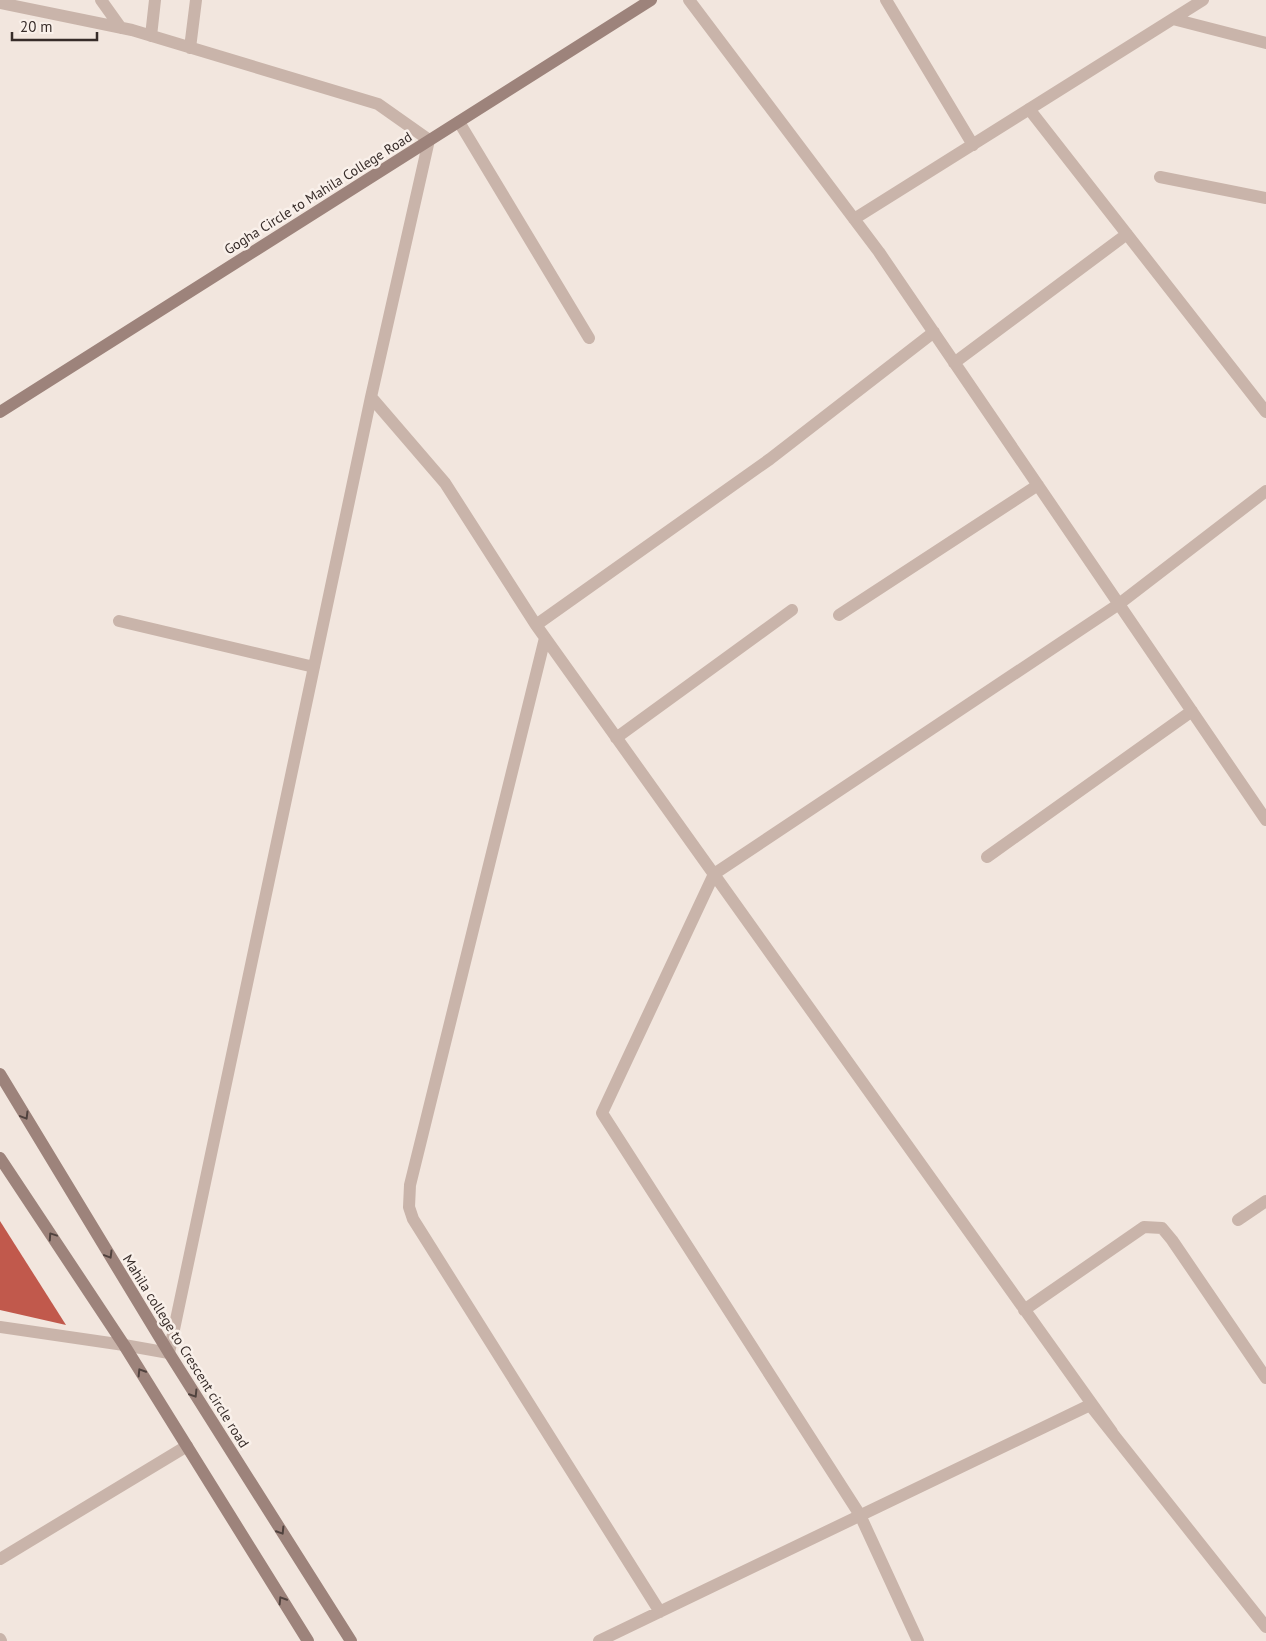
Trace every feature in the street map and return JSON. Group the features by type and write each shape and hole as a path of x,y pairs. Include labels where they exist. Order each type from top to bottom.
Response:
{"main road":[{"name":"Gogha Circle to Mahila College Road","path":"0,412 652,0"},
{"name":"Mahila college to Crescent circle road","path":"0,1074 169,1353 350,1641"},
{"path":"0,1158 124,1345 308,1641"}],"street":[{"path":"101,0 121,28"},
{"path":"151,36 155,0"},
{"path":"190,48 196,0"},
{"path":"689,0 879,252 1266,820"},
{"path":"886,0 972,145"},
{"path":"854,219 1203,0"},
{"path":"0,3 151,36 378,104 430,140 371,396 169,1353 0,1327"},
{"path":"1173,19 1266,43"},
{"path":"1029,109 1266,412"},
{"path":"459,122 589,338"},
{"path":"1160,177 1266,198"},
{"path":"954,363 1127,234"},
{"path":"536,625 770,459 934,332"},
{"path":"371,396 445,483 545,638 1112,1432"},
{"path":"839,615 1038,485"},
{"path":"918,1641 860,1515 602,1113 714,874 1119,604 1266,491"},
{"path":"616,738 792,610"},
{"path":"119,621 314,667"},
{"path":"545,638 410,1185 410,1207 414,1219 660,1612"},
{"path":"987,857 1192,711"},
{"path":"1238,1220 1266,1201"},
{"path":"1024,1310 1144,1227 1162,1228 1266,1378"},
{"path":"599,1641 1090,1405 1266,1627"},
{"path":"0,1559 187,1446"}],"building":[{"path":"0,1221 66,1325 0,1310"}]}
